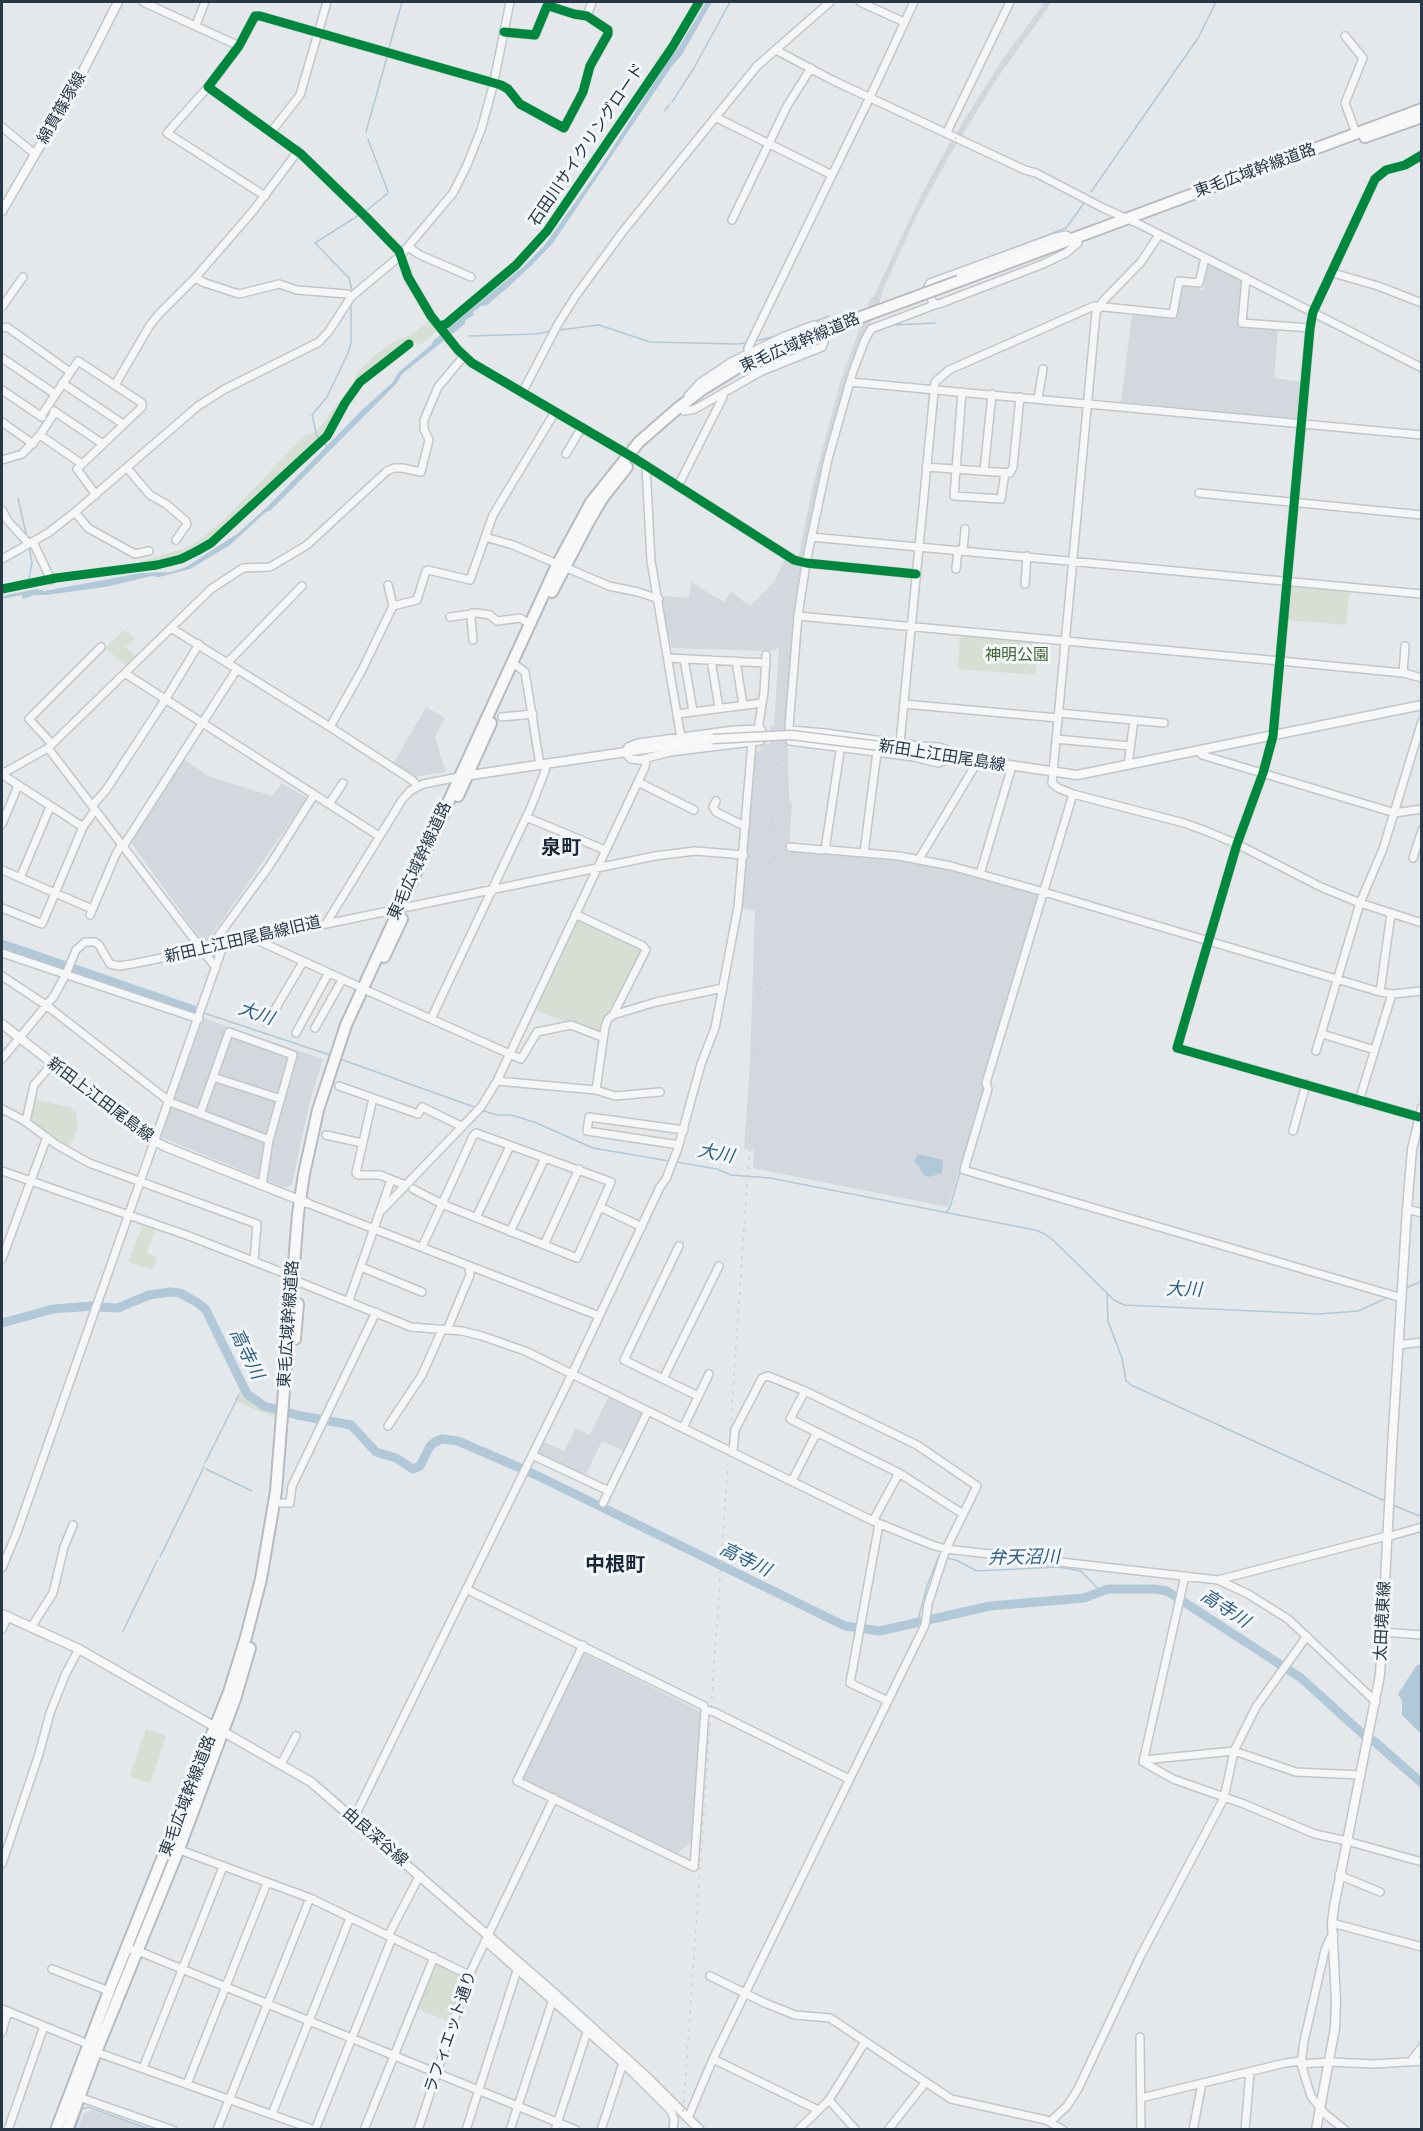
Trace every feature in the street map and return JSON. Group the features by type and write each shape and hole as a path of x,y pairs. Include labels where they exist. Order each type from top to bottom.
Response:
{"highway":[{"name":"東毛広域幹線道路","path":"1132,221 1422,109"},
{"name":"東毛広域幹線道路","path":"218,1729 244,1671 266,1581 281,1503 296,1278 312,1135 340,1049 365,990 591,502 631,457 684,407 747,362 1075,241 1422,117"},
{"name":"東毛広域幹線道路","path":"464,776 530,624 560,567"},
{"name":"東毛広域幹線道路","path":"92,2048 138,1951 218,1729 237,1668 261,1579 286,1413"},
{"name":"東毛広域幹線道路","path":"57,2130 74,2095 92,2048 109,1991 126,1948 174,1848"},
{"name":"東毛広域幹線道路","path":"67,2130 74,2095"}],"main road":[{"name":"綿貫篠塚線","path":"2,211 78,81 118,2"},
{"name":"新田上江田尾島線","path":"464,776 713,739 791,735 1077,775 1422,705"},
{"name":"新田上江田尾島線","path":"2,1024 155,1141 304,1202"},
{"name":"太田境東線","path":"1316,2130 1335,2028 1332,1923 1339,1875 1380,1675 1407,1209 1412,1149 1421,1112"},
{"name":"由良深谷線","path":"5,1615 79,1649 311,1782 420,1875 486,1938 650,2079 700,2130"}],"street":[{"path":"144,2 239,46"},
{"path":"196,25 205,2"},
{"path":"272,132 300,95 327,2"},
{"path":"2,559 31,543 75,512 193,410 319,342 351,297 400,256 444,205 458,184 481,130 494,83 510,2"},
{"path":"587,16 592,2"},
{"path":"522,393 558,324 624,230 757,66 830,2"},
{"path":"860,2 904,22"},
{"path":"748,353 748,348 914,2"},
{"path":"945,131 1010,2"},
{"path":"265,196 167,133 208,87 239,46 256,16 494,83 508,89 523,106 564,128 583,92 590,66 608,30 587,16 547,6 535,35 504,32"},
{"path":"1345,36 1363,58 1345,103 1356,133"},
{"path":"776,50 832,80 1025,170 1036,173 1422,368"},
{"path":"732,220 787,106 811,68"},
{"path":"208,87 298,151 363,213 399,251 408,277 431,316 464,356 646,466 785,555 806,563 916,574"},
{"path":"715,117 832,175"},
{"path":"2,127 35,154"},
{"path":"115,385 150,325 195,278 265,196 298,151"},
{"path":"1421,1112 1359,1101 1177,1048 1237,844 1263,773 1273,736 1313,312 1376,179 1386,170 1405,165 1422,155"},
{"path":"1159,235 1141,262 1098,307 1052,783 1073,794 1184,823 1237,844 1321,887 1360,903 1422,923"},
{"path":"789,730 939,747 945,749 953,757 938,763 879,749 790,741 789,730 798,616 811,537 828,459 850,381 871,329 938,304 1043,264 1066,254 1075,241 1066,236 1053,237 930,284 928,287 932,301 938,304"},
{"path":"408,247 420,255 471,277"},
{"path":"900,743 935,382 949,370 1091,307 1173,314 1179,281 1200,282 1205,258"},
{"path":"1333,273 1378,286 1422,303"},
{"path":"2,307 23,278"},
{"path":"195,278 239,294 279,284 297,290 347,294 351,297"},
{"path":"1246,278 1242,322 1310,328"},
{"path":"814,325 817,326 824,342 822,347 762,371 723,393 695,409 684,407 701,382 748,353 814,325"},
{"path":"2,328 7,327 70,372"},
{"path":"82,827 18,786 2,773 50,746 211,589 237,572 248,567 270,567 307,545 387,471 402,468 421,472 429,440 424,429 424,420 438,387 464,356"},
{"path":"2,358 55,394"},
{"path":"40,416 78,361 142,405 78,468 78,472 96,495"},
{"path":"1038,399 1043,369"},
{"path":"850,381 1422,435"},
{"path":"62,383 123,424"},
{"path":"2,390 49,422"},
{"path":"962,392 954,496 1001,499 1005,473"},
{"path":"677,486 723,393"},
{"path":"984,471 992,394"},
{"path":"926,467 1010,473 1020,397"},
{"path":"47,406 103,444"},
{"path":"2,460 22,454 33,444 56,412"},
{"path":"393,606 417,600 428,570 470,580 493,515 555,412"},
{"path":"2,422 33,444"},
{"path":"566,454 582,427"},
{"path":"40,435 82,464"},
{"path":"646,466 649,541 681,738"},
{"path":"127,468 150,495 166,504 186,521 187,524 176,540"},
{"path":"1199,493 1294,504 1422,514"},
{"path":"2,510 8,521 31,543 51,580"},
{"path":"75,512 88,528 135,554 148,551"},
{"path":"956,569 965,529"},
{"path":"485,537 513,545 609,586 659,599"},
{"path":"811,537 1422,594"},
{"path":"1025,584 1027,556"},
{"path":"330,727 366,663 393,606 388,585"},
{"path":"228,662 302,586"},
{"path":"450,617 472,614 488,615 496,621 520,618 530,624"},
{"path":"472,614 473,640"},
{"path":"798,616 1403,673 1422,678"},
{"path":"171,628 330,727 418,786 435,780 464,776"},
{"path":"2,908 40,925 82,827 199,644"},
{"path":"1403,673 1405,646"},
{"path":"102,647 29,719 94,808 206,950 216,968"},
{"path":"668,658 736,661 766,659 758,729"},
{"path":"684,659 693,711"},
{"path":"711,660 719,708"},
{"path":"736,661 743,705"},
{"path":"431,1019 526,817 545,771 525,672 517,666"},
{"path":"2,870 55,893 91,912 123,845 237,669"},
{"path":"126,674 379,836"},
{"path":"677,714 762,703"},
{"path":"904,704 1164,723"},
{"path":"502,717 532,714"},
{"path":"1128,765 1134,720"},
{"path":"1316,1051 1360,903 1383,849 1422,721"},
{"path":"758,729 763,731 762,740 752,742 670,752 646,759 631,759 625,753 632,745 734,730 758,729"},
{"path":"827,849 827,832 842,735"},
{"path":"1056,739 1130,746"},
{"path":"354,1818 572,1374 660,1187 666,1179 679,1145 701,1064 715,1028 740,900 752,742"},
{"path":"864,853 879,749"},
{"path":"1199,751 1202,755 1395,813 1422,809"},
{"path":"379,1213 481,1107 497,1081 645,767 646,759"},
{"path":"919,859 978,761"},
{"path":"980,874 1012,766"},
{"path":"638,782 694,810"},
{"path":"329,804 343,783"},
{"path":"2,824 18,786"},
{"name":"新田上江田尾島線旧道","path":"2,1059 46,1005 66,974 79,945 90,941 99,945 110,964 119,966 206,950 327,922 402,800 418,786"},
{"path":"1073,794 986,1083 988,1089 964,1170 1402,1294"},
{"path":"206,950 270,865 314,795"},
{"path":"716,801 713,807 716,812 740,824 746,824"},
{"path":"20,878 50,807"},
{"path":"526,817 605,850"},
{"path":"1413,858 1422,830"},
{"path":"790,847 919,859 1044,892 1380,992 1392,994 1422,991"},
{"path":"327,922 669,853 695,851 744,855"},
{"path":"343,895 340,909 348,918"},
{"path":"1380,992 1391,914"},
{"path":"575,915 645,948 613,1015"},
{"path":"258,938 261,942 328,974 521,1059 537,1032 571,1025 602,1037"},
{"path":"2,1568 21,1521 170,1102 223,946"},
{"path":"2,953 199,1018"},
{"path":"267,1023 303,962"},
{"path":"296,1033 328,974"},
{"path":"2,976 46,1005 170,1102 269,1140"},
{"path":"315,1028 342,980"},
{"path":"596,1089 604,1041 602,1037 608,1018 656,1002 723,988"},
{"path":"1359,1101 1392,994"},
{"path":"200,1114 229,1032 293,1055 269,1140 262,1185"},
{"path":"1322,1034 1375,1050"},
{"path":"26,1121 34,1085 52,1064"},
{"path":"213,1077 281,1099"},
{"path":"497,1081 596,1089 615,1096 660,1092"},
{"path":"1293,1131 1306,1084"},
{"path":"339,1086 418,1114 422,1107 461,1126"},
{"path":"373,1098 356,1173 376,1175 405,1185"},
{"path":"2,1109 26,1121 47,1137 89,1162 257,1224 255,1261"},
{"path":"679,1145 587,1131 589,1117 684,1130"},
{"path":"413,1189 442,1204 577,1258 611,1182 476,1133 442,1204 422,1247"},
{"path":"326,1135 362,1143"},
{"path":"2,1259 47,1137"},
{"path":"476,1218 510,1146"},
{"path":"510,1232 544,1158"},
{"path":"544,1245 579,1169"},
{"path":"2,1171 255,1261 411,1327 462,1331 525,1352 906,1536 946,1549 1218,1580 1248,1594 1288,1619 1376,1701"},
{"path":"349,1300 391,1180"},
{"path":"304,1202 599,1316"},
{"path":"600,1207 642,1227"},
{"path":"1407,1209 1422,1213"},
{"path":"679,1246 624,1360 698,1396"},
{"path":"388,1426 422,1374 445,1330 470,1275 469,1266"},
{"path":"663,1379 719,1266"},
{"path":"361,1267 422,1292"},
{"path":"281,1503 290,1503 292,1486 376,1312"},
{"path":"1398,1345 1422,1342"},
{"path":"683,1428 709,1374"},
{"path":"688,2118 713,2060 925,1625 928,1604 946,1549 977,1486 917,1445 805,1391 768,1376 762,1378 735,1430 733,1452"},
{"path":"805,1391 790,1419 899,1473 963,1514"},
{"path":"603,1503 648,1411"},
{"path":"792,1482 817,1432"},
{"path":"532,1455 609,1491"},
{"path":"888,1701 850,1683 876,1523 899,1473"},
{"path":"32,1626 51,1598 64,1547 73,1525"},
{"path":"1218,1580 1422,1527"},
{"path":"1185,1576 1143,1762 1173,1779 1315,1834 1422,1862"},
{"path":"465,1589 582,1646 704,1706 694,1867 517,1781 582,1646"},
{"path":"2,1629 5,1615"},
{"path":"1382,1632 1422,1635"},
{"path":"1050,2122 1067,2106 1078,2089 1140,1957 1224,1798 1234,1751 1256,1707 1306,1636"},
{"path":"2,1864 39,1754 50,1713 66,1673 79,1649"},
{"path":"705,1710 714,1712 849,1779"},
{"path":"281,1764 296,1736"},
{"path":"1144,1760 1234,1751 1296,1772 1361,1775"},
{"name":"ラフィエット通り","path":"418,2130 469,1974 554,1798"},
{"path":"174,1848 310,1898 469,1974"},
{"path":"143,2068 224,1867"},
{"path":"2,2032 4,2010 143,2068 315,2130 390,1937 420,1875"},
{"path":"1339,1875 1380,1892"},
{"path":"187,2084 267,1882"},
{"path":"217,2130 310,1898"},
{"path":"272,2114 351,1918"},
{"path":"1332,1923 1422,1947"},
{"path":"1334,1935 1330,1938 1325,1950 1301,2062 1311,2096 1321,2110 1345,2130"},
{"path":"486,1938 552,2002 623,2063 671,2111 674,2119 673,2130"},
{"path":"126,1948 183,1969 518,2106 557,2126 576,2130"},
{"path":"364,2130 434,1957"},
{"path":"52,1969 109,1991"},
{"path":"466,2130 517,1970"},
{"path":"710,1976 795,2015 830,2018 951,2099 1050,2122 1063,2130"},
{"path":"510,2130 552,2002"},
{"path":"6,2128 44,2026"},
{"path":"557,2126 587,2032"},
{"path":"1140,2037 1141,2130"},
{"path":"798,2130 829,2100 865,2042"},
{"path":"1411,2061 1422,2048"},
{"path":"713,2060 818,2110"},
{"path":"1141,2098 1301,2062 1374,2064 1422,2061"},
{"path":"601,2130 623,2063"},
{"path":"1245,2130 1250,2072"},
{"path":"888,2130 925,2083"},
{"path":"1193,2130 1202,2083"},
{"path":"74,2095 173,2130"},
{"path":"829,2100 856,2130"}],"shaded area":[{"path":"1045,2 1052,2 998,77 950,155 919,211 882,292 857,355 804,560 798,559 814,480 841,380 870,299 874,296 921,195 948,146 1004,57"},
{"path":"1206,263 1245,283 1240,325 1278,329 1274,378 1303,382 1299,419 1121,402 1132,314 1176,318 1181,283 1204,290"},
{"path":"785,558 803,564 787,722 789,797 792,805 789,847 837,855 840,853 899,857 974,874 976,878 989,878 1038,892 1041,898 948,1207 753,1168 754,1150 744,1149 750,1063 755,911 740,907 753,753 760,751 761,744 770,744 770,727 774,726 779,648 769,651 670,648 670,637 666,635 662,601 666,596 689,598 691,582 724,602 731,592 750,606 775,581"},
{"path":"426,707 445,718 435,737 446,772 413,777 393,764"},
{"path":"180,757 210,777 272,796 282,783 307,798 205,945 129,840"},
{"path":"203,1018 323,1059 309,1105 292,1184 285,1188 163,1138 161,1135"},
{"path":"608,1397 643,1414 625,1451 602,1441 584,1478 535,1455 542,1441 564,1451 576,1428 590,1435"},
{"path":"582,1652 703,1713 695,1838 675,1856 519,1779"},
{"path":"92,2110 147,2129 78,2129 83,2115"}],"green space":[{"path":"430,320 438,330 420,345 415,342 357,389 331,433 216,540 188,558 140,569 141,561 186,548 227,517 303,437 317,431 355,380 358,372 375,355 393,342 411,335"},
{"path":"1288,582 1350,588 1346,625 1284,620"},
{"path":"124,630 136,638 126,647 138,659 129,668 105,648"},
{"name":"神明公園","path":"960,634 1039,640 1035,675 958,669"},
{"path":"576,917 642,948 643,952 605,1017 598,1034 532,1009"},
{"path":"34,1099 72,1108 71,1110 76,1112 78,1126 68,1150 29,1121"},
{"path":"143,1224 155,1228 147,1253 157,1257 152,1270 128,1262"},
{"path":"215,1332 247,1397 260,1407 276,1413 276,1418 235,1401 241,1389 216,1338 213,1337"},
{"path":"146,1728 166,1736 150,1784 130,1776"},
{"path":"436,1960 466,1975 451,2023 416,2008"}],"water":[{"path":"706,2 712,2 681,56 553,243 506,289 487,305 473,312 474,315 465,320 465,324 402,374 397,383 270,511 266,512 230,545 190,569 159,577 152,576 105,587 34,595 23,599 22,595 2,599 2,596 37,589 45,591 141,573 171,572 186,567 237,534 392,383 398,373 434,340 524,266 544,246 601,166"},
{"path":"918,1154 943,1160 942,1173 928,1177 924,1175 914,1162"},
{"path":"1422,1664 1421,1747 1421,1734 1402,1715 1402,1701 1398,1694 1416,1666"}],"waterway":[{"path":"389,48 402,2"},
{"path":"672,102 694,68 730,2"},
{"path":"1091,192 1198,38 1216,2"},
{"path":"366,132 387,57"},
{"path":"664,112 669,105"},
{"path":"366,211 388,192 368,139"},
{"path":"985,259 1066,228 1084,203"},
{"path":"352,290 349,278 315,243 359,215"},
{"path":"955,270 981,261"},
{"path":"327,446 317,436 312,415 327,397 348,353 351,343 351,304"},
{"path":"813,322 829,316"},
{"path":"892,325 935,323"},
{"path":"559,330 599,325 650,342 747,343"},
{"path":"470,336 536,334 551,331"},
{"path":"756,341 780,335"},
{"path":"18,498 27,538"},
{"path":"29,545 32,563 29,579"},
{"name":"大川","path":"2,944 194,1010"},
{"name":"大川","path":"204,1013 330,1055"},
{"name":"大川","path":"340,1059 477,1108"},
{"path":"946,1213 950,1207 984,1088"},
{"name":"大川","path":"481,1110 534,1122 593,1148 669,1161"},
{"name":"大川","path":"676,1162 717,1169 731,1175 770,1178 1035,1230 1053,1240 1114,1300 1124,1305 1319,1314 1358,1311 1389,1297"},
{"name":"大川","path":"1406,1288 1422,1281"},
{"name":"高寺川","path":"100,1307 118,1308 149,1295 180,1293 206,1310 247,1394 264,1406 351,1425 376,1452 396,1458 413,1469 420,1466 430,1446 435,1442 442,1439 458,1441 534,1474 845,1626 880,1631 990,1606 1084,1598 1108,1589 1167,1591 1301,1678 1365,1736 1422,1783"},
{"path":"1107,1293 1108,1321 1122,1358 1126,1381 1131,1385 1385,1501"},
{"name":"高寺川","path":"2,1323 53,1309 93,1306"},
{"path":"236,1400 239,1394"},
{"path":"205,1463 236,1401"},
{"path":"160,1557 204,1467"},
{"path":"206,1469 252,1491"},
{"path":"1393,1505 1422,1517"},
{"name":"弁天沼川","path":"917,1623 927,1586 939,1556 941,1557"},
{"name":"弁天沼川","path":"946,1558 956,1560 977,1571 1058,1567 1081,1571 1101,1592"},
{"path":"123,1631 157,1561"},
{"path":"75,2130 82,2109 88,2107 152,2130"}],"railway":[{"path":"785,703 793,618 813,494 839,400 870,312 900,244 936,172 974,107 1049,2"},
{"path":"682,2130 771,839 776,773 786,695"}],"cycle path":[{"name":"石田川サイクリングロード","path":"439,326 446,324 516,265 547,231 673,46 699,2"},
{"path":"504,32 535,35 547,6 587,16 608,30 590,66 583,92 564,128 520,104 508,89 501,85 260,16 255,16 239,46 208,87 301,154 399,251 408,277 431,316 458,350 472,363 634,458 794,560 916,574"},
{"path":"1419,1117 1177,1048 1237,844 1263,773 1273,736 1313,312 1375,179 1386,170 1405,165 1422,155"},
{"path":"2,589 56,578 157,565 181,559 211,543 327,436 345,403 360,382 409,344"}],"district":[{"name":"泉町","path":"561,848"},
{"name":"中根町","path":"615,1565"}]}
